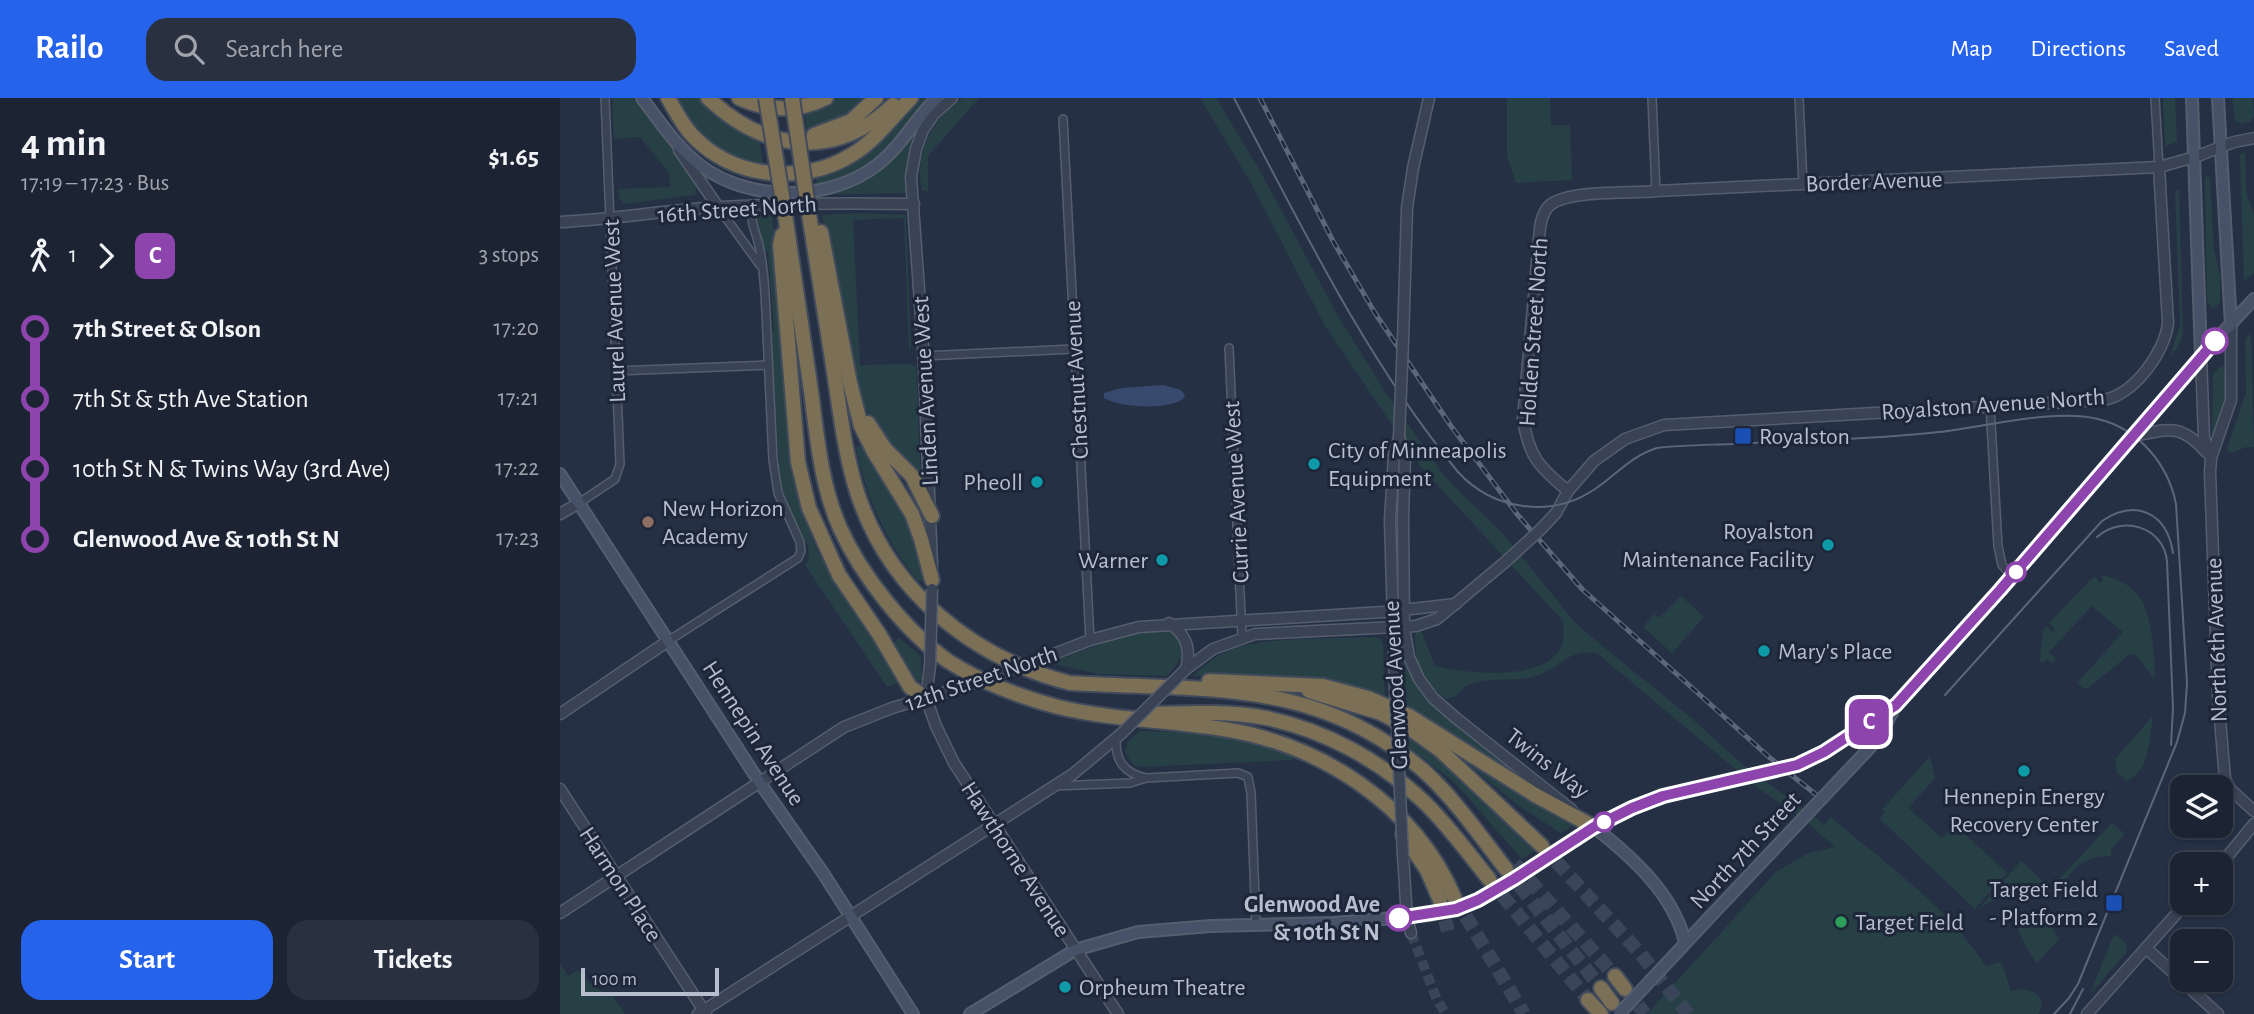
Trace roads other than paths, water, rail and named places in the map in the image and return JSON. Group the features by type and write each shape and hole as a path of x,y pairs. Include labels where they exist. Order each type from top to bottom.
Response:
{"highway":[{"path":"668,98 691,134 719,156 743,167 786,174 820,169 857,152 874,138 911,98"},
{"path":"708,98 744,127 781,141 813,143 845,137 879,117 900,98"},
{"path":"739,98 781,109 805,106 826,98"},
{"path":"766,98 826,485 839,526 853,553 899,614 927,644 949,662 1020,695 1084,712 1209,727 1256,736 1311,755 1362,785 1414,848 1447,898"},
{"path":"792,98 813,214 852,476 866,516 886,553 910,587 950,626 992,654 1031,672 1070,683 1239,692 1281,698 1360,726 1395,747 1462,803 1511,866"},
{"path":"781,141 812,136 842,125 859,115 876,98"},
{"path":"813,214 850,383 865,435 912,514 932,585"},
{"path":"785,215 780,245 798,462 806,500 816,528 839,575 913,690 926,698"},
{"path":"850,383 871,429 885,449 912,476 932,516"},
{"path":"1133,687 1197,681 1261,682 1324,686 1368,698 1393,708 1589,830"},
{"path":"1261,682 1312,692 1381,713 1411,729 1440,750 1542,846"},
{"path":"1084,712 1115,715 1236,715 1289,724 1331,739 1377,765 1411,790 1437,816 1489,879"},
{"path":"1615,976 1625,989"},
{"path":"1601,988 1615,1008"},
{"path":"1588,1000 1599,1014"}],"main road":[{"path":"642,98 689,156 724,180 767,191 814,191 849,182 876,166 897,146 937,98"},
{"path":"2192,98 2201,356"},
{"path":"2218,98 2231,325"},
{"name":"North 7th Street","path":"1615,1008 1666,964 1878,739 1896,705 2254,299"},
{"name":"Hennepin Avenue","path":"560,474 913,1014"},
{"path":"970,1014 1075,950 1145,931 1407,918 1456,909 1478,900 1589,830 1632,808 1663,796 1797,765 1824,752 1896,705"},
{"name":"Twins Way","path":"1589,830 1618,846 1652,881 1676,917 1685,943"}],"street":[{"name":"Laurel Avenue West","path":"579,503 615,479 620,469 605,98"},
{"name":"Linden Avenue West","path":"926,698 930,666 932,516 911,177 919,139 934,114 952,98"},
{"name":"Glenwood Avenue","path":"1411,933 1407,918 1391,611 1390,520 1394,455 1399,437 1407,208 1429,98"},
{"path":"1652,98 1656,191"},
{"path":"1799,98 1803,184"},
{"name":"Royalston Avenue North","path":"1404,627 1437,619 1504,563 1556,513 1568,491 1594,461 1625,439 1664,425 2112,398 2128,388 2164,346 2168,323 2155,98"},
{"name":"Chestnut Avenue","path":"1063,119 1090,640"},
{"path":"667,132 760,266"},
{"name":"Border Avenue","path":"1553,203 1573,196 1656,191 2159,167 2254,138"},
{"name":"16th Street North","path":"560,222 718,207 834,203 914,204"},
{"name":"Holden Street North","path":"1553,203 1541,219 1538,239 1523,419 1528,443 1538,463 1568,491"},
{"path":"560,714 797,558 801,551 800,542 778,493 773,460 765,293 760,266 761,252 751,222 751,206"},
{"name":"North 6th Avenue","path":"2231,325 2231,400 2211,458 2210,483 2223,772 2231,790 2254,811"},
{"name":"Currie Avenue West","path":"1229,348 1242,637"},
{"path":"924,356 1074,349"},
{"name":"North 6th Avenue","path":"2201,356 2204,438 2211,458"},
{"path":"617,371 768,365"},
{"path":"1990,406 1998,546 2002,565 2012,576"},
{"path":"2134,436 2165,430 2182,431 2196,440 2211,458"},
{"name":"Glenwood Avenue","path":"1399,437 1405,455 1404,610"},
{"path":"560,514 579,503"},
{"path":"1391,611 1456,604"},
{"name":"Twins Way","path":"1404,610 1409,657 1419,679 1433,698 1589,830"},
{"name":"12th Street North","path":"560,913 845,727 875,714 963,687 1090,640 1139,627 1391,611"},
{"path":"1169,624 1179,631 1189,647 1186,669"},
{"path":"703,1013 1087,765 1186,669 1213,649 1259,633 1404,627"},
{"name":"Hawthorne Avenue","path":"926,698 950,757 1118,1014"},
{"path":"1119,736 1117,754 1122,766 1146,778"},
{"path":"1054,786 1130,783 1146,778 1238,773 1248,777 1251,793 1256,925"},
{"name":"Harmon Place","path":"560,789 703,1013"},
{"path":"2231,852 2254,824"},
{"path":"2087,1014 2175,915"},
{"path":"2146,948 2218,1014"}],"water":[{"path":"1163,385 1181,390 1185,395 1183,399 1167,405 1144,406 1121,404 1104,398 1104,393 1121,388"}],"tunnel":[{"path":"1542,846 1640,953 1688,1014"},
{"path":"1515,864 1615,976"},
{"path":"1506,869 1601,988"},
{"path":"1489,879 1588,1000"},
{"path":"1455,898 1524,1014"},
{"path":"1440,900 1448,931"},
{"path":"1411,933 1437,1000 1446,1014"},
{"path":"1625,989 1645,1014"}],"tram line":[{"path":"1234,98 1310,243 1393,384 1458,472 1472,485 1505,502 1542,507 1560,504 1595,489 1648,451 1676,446 1913,435 2020,419 2081,416 2113,424 2139,440 2149,450 2166,475 2176,504 2187,683 2185,713 2177,742 2078,984 2054,1014"},
{"path":"1945,695 2102,521 2127,511 2148,513 2164,528 2173,553"},
{"path":"2097,537 2107,530 2129,526 2150,532 2164,549 2167,561 2173,708 2171,745"},
{"path":"2070,1014 2083,989"}],"railway":[{"path":"1260,98 1333,241 1375,313 1451,426 1517,514 1582,589 1769,757 1824,801"}],"place":[{"name":"Royalston","path":"1743,436"},
{"name":"City of Minneapolis Equipment","path":"1314,464"},
{"name":"Pheoll","path":"1037,482"},
{"name":"New Horizon Academy","path":"648,522"},
{"name":"Royalston Maintenance Facility","path":"1828,545"},
{"name":"Warner","path":"1162,560"},
{"name":"Mary's Place","path":"1764,651"},
{"name":"Hennepin Energy Recovery Center","path":"2024,771"},
{"name":"Target Field - Platform 2","path":"2114,903"},
{"name":"Glenwood Ave & 10th St N","path":"1399,918"},
{"name":"Target Field","path":"1841,922"},
{"name":"Orpheum Theatre","path":"1065,987"}]}
